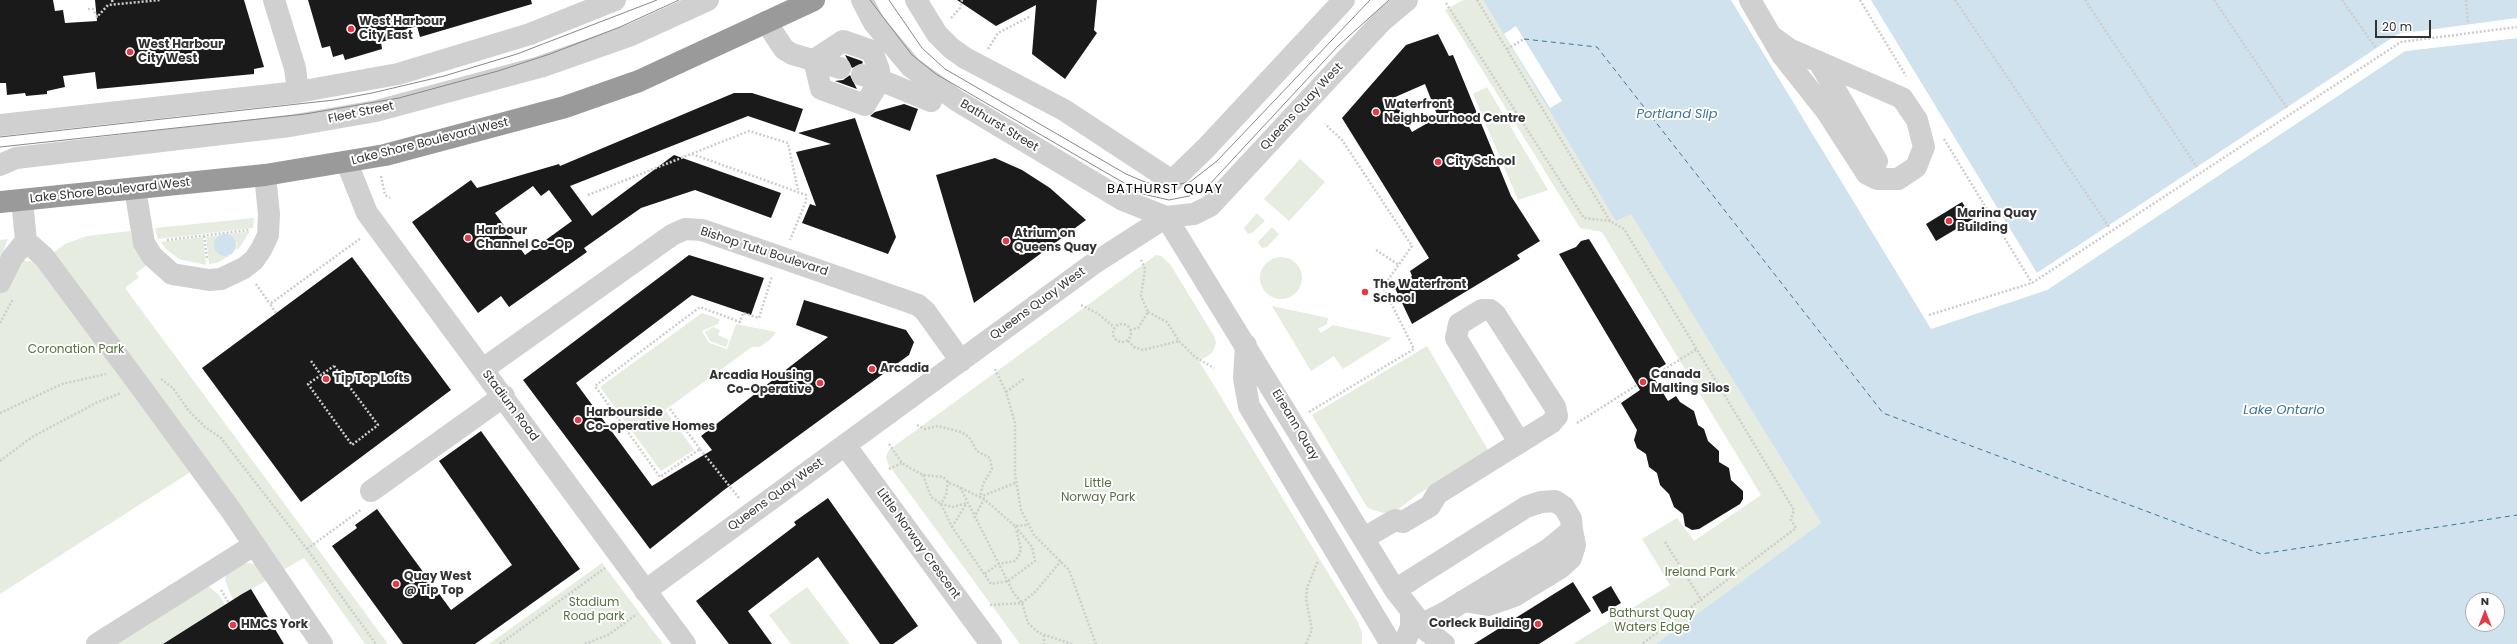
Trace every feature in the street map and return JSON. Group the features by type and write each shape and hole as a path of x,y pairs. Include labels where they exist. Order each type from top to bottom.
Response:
{"highway":[{"name":"Lake Shore Boulevard West","path":"0,202 265,175 347,163 478,132 565,106 639,81 814,0"}],"street":[{"path":"274,0 295,68 298,92"},
{"path":"0,126 298,92 398,74 530,34 576,8 615,0"},
{"name":"Fleet Street","path":"0,165 16,158 282,127 376,111 540,67 631,35 708,0"},
{"name":"Bathurst Street","path":"862,0 874,23 911,67 969,119 1123,200 1166,217"},
{"path":"916,0 937,34 965,58 1064,110 1172,181"},
{"path":"1166,217 1172,181 1206,148 1344,0"},
{"name":"Queens Quay West","path":"643,601 845,445 1093,264 1166,217 1194,214 1210,206 1382,21 1407,0"},
{"path":"1750,0 1782,55 1827,112 1867,174 1877,179 1887,180 1900,178 1916,167 1924,147 1917,120 1902,98 1788,50 1771,36"},
{"path":"766,22 784,50 792,54 840,68"},
{"path":"843,41 872,51 879,70 878,80 865,105 821,89 814,60 843,41"},
{"path":"1819,62 1878,161"},
{"path":"878,80 919,74"},
{"path":"878,80 931,102"},
{"path":"1853,96 1900,178"},
{"name":"Stadium Road","path":"347,163 367,213 482,369 504,396 643,601 685,644"},
{"path":"135,189 144,243 161,266 172,274 209,280 234,274 254,260 262,248 268,228 265,175"},
{"path":"22,200 26,241 44,257 140,386 254,545 322,644"},
{"name":"Eireann Quay","path":"1166,217 1246,345 1395,590 1422,628 1444,644"},
{"name":"Bishop Tutu Boulevard","path":"482,369 672,235 685,229 702,230 918,305 926,311 961,361"},
{"path":"0,282 12,258 26,241"},
{"path":"1364,538 1395,520 1395,512 1424,493 1437,494 1551,423 1557,416 1555,407 1495,314 1490,310 1482,310 1459,324 1456,338 1519,442"},
{"path":"1246,345 1244,378 1249,406 1392,644"},
{"path":"372,491 504,396"},
{"name":"Little Norway Crescent","path":"845,445 992,644"},
{"path":"1395,590 1526,507 1541,502 1555,501 1564,507 1571,519 1572,530 1549,550 1463,601 1422,628 1412,627 1404,644"},
{"path":"97,644 254,545"}],"path":[{"path":"112,0 113,4"},
{"path":"88,9 93,9 97,17 105,7 113,4 160,0"},
{"path":"949,19 960,8 962,0"},
{"path":"1477,0 1610,220 1624,229 1794,510 1791,520 1796,528 1642,644"},
{"path":"1860,0 1909,81"},
{"path":"1955,0 2109,227"},
{"path":"2085,0 2197,167"},
{"path":"2214,0 2287,108"},
{"path":"2342,0 2376,48"},
{"path":"2466,0 2468,24"},
{"path":"1446,3 1584,218 1610,220"},
{"path":"985,53 998,33 1031,16"},
{"path":"1929,315 2032,283 2401,42 2517,27"},
{"path":"1507,49 1524,39"},
{"path":"1307,414 1414,349 1383,287 1412,246 1342,140 1326,124"},
{"path":"588,196 749,131 788,144 798,190"},
{"path":"1942,135 2032,283"},
{"path":"692,154 806,194 806,201 778,256 759,318 743,313 740,322 700,307 595,386 660,477 700,449"},
{"path":"385,195 390,198"},
{"path":"144,243 268,228"},
{"path":"276,313 270,304 365,235"},
{"path":"1376,250 1399,265"},
{"path":"1141,260 1145,269 1141,296 1148,312 1167,322 1179,341 1195,357 1214,368"},
{"path":"1081,305 1097,313 1114,327"},
{"path":"1130,330 1138,328 1148,312"},
{"path":"1114,327 1121,324 1128,326 1130,330 1128,340"},
{"path":"1114,327 1113,337 1121,342 1128,340"},
{"path":"1128,340 1134,347 1143,350 1179,341"},
{"path":"1650,378 1697,349"},
{"path":"311,361 321,375"},
{"path":"334,366 378,425 352,444 308,384 321,375 334,366"},
{"path":"995,369 1006,392 1016,430 1015,483 1020,505 1028,525 1042,545 1061,561 1072,576 1096,644"},
{"path":"1006,392 1025,378"},
{"path":"0,461 32,437 96,402 140,386"},
{"path":"670,409 740,500"},
{"path":"917,425 925,429 938,426 960,432 968,437 977,451 990,458 992,469 983,485 980,496"},
{"path":"889,444 902,463 923,475 942,477 948,482 984,499 1015,526 1032,547 1036,560 1008,581 991,584 952,527 941,504"},
{"path":"889,469 902,463"},
{"path":"923,475 931,497 941,504 953,508 967,503"},
{"path":"941,504 946,495 948,482"},
{"path":"980,496 1015,483"},
{"path":"960,487 998,564 1022,603 1028,623 1044,635 1072,644"},
{"path":"307,549 368,505 372,491"},
{"path":"974,518 984,499"},
{"path":"952,527 967,503"},
{"path":"1015,526 1028,525"},
{"path":"985,574 998,564 1015,561 1020,555 1021,548 1015,526"},
{"path":"1665,542 1702,600"},
{"path":"1306,644 1312,630 1306,599 1307,588 1321,557"},
{"path":"990,605 1022,603 1033,594 1061,561"},
{"path":"500,644 607,567"},
{"path":"585,644 608,635 643,601"},
{"path":"1044,635 1044,644"}],"green space":[{"name":"Ireland Park","path":"1463,0 1483,0 1617,220 1631,213 1821,523 1656,644 1573,644 1670,585 1642,539 1677,518 1694,541 1761,495 1602,232 1580,228 1445,10"},
{"path":"1487,87 1548,190 1518,200 1473,94"},
{"path":"1300,159 1325,182 1289,221 1264,199"},
{"path":"1257,213 1265,221 1252,233 1248,234 1244,228"},
{"path":"254,218 253,228 158,239 155,228"},
{"path":"1272,227 1279,234 1267,247 1262,248 1258,242"},
{"name":"Coronation Park","path":"130,231 135,248 147,265 136,273 139,277 125,288 388,644 365,644 304,558 283,570 192,471 0,594 0,260 41,262 65,244 87,236"},
{"path":"250,231 240,247 236,250 237,242 219,255 229,256 217,263 209,264 206,237"},
{"path":"203,237 206,265 179,259 166,249 161,242"},
{"path":"8,239 4,249 0,257 0,240"},
{"name":"Little Norway Park","path":"1156,255 1161,256 1170,264 1214,336 1216,343 1211,354 1199,361 1358,622 1362,633 1362,644 1020,644 888,464 886,457 889,450"},
{"path":"1281,257 1296,263 1302,278 1296,293 1281,299 1266,293 1260,278 1266,263"},
{"path":"1272,306 1328,318 1327,324 1318,329 1321,333 1333,325 1392,338 1343,369 1334,356 1311,371"},
{"path":"702,313 720,319 718,324 702,331 709,343 727,349 736,324 776,332 770,340 759,347 752,347 665,410 694,450 661,471 600,387"},
{"path":"713,327 720,330 718,335 729,340 726,347 710,341 705,332"},
{"path":"1427,346 1488,450 1417,495 1396,511 1384,513 1373,510 1367,507 1312,415"},
{"path":"250,563 259,566 269,579 233,600 225,580 227,571 239,564"},
{"name":"Stadium Road park","path":"602,563 663,644 489,644"},
{"path":"206,584 219,595 225,605 163,644 112,644"},
{"path":"807,587 850,644 791,644 769,615"}],"water":[{"name":"Lake Ontario","path":"1483,0 1731,0 1931,329 2047,290 2405,51 2517,38 2517,644 1656,644 1821,523 1631,214 1616,221"},
{"path":"1871,0 2517,0 2517,19 2398,34 2037,273"},
{"path":"221,234 229,234 236,241 236,249 229,256 221,256 214,249 214,241"}],"pier":[{"path":"2517,18 2517,21 2398,35 2038,274 2037,273 2398,34"},
{"path":"1516,26 1562,101 1550,108 1504,34"},
{"path":"2517,36 2517,38 2405,51 2047,290 2046,288 2404,50"}],"building":[{"name":"West Harbour City West","path":"0,0 53,0 55,11 63,10 65,23 97,21 95,0 244,0 264,67 254,69 254,74 97,89 95,72 63,76 65,87 47,91 47,94 26,96 25,93 7,95 6,83 0,83"},
{"name":"West Harbour City East","path":"308,0 531,0 532,4 420,37 417,26 388,35 389,40 381,42 382,49 345,60 343,54 333,57 330,46 322,48"},
{"path":"957,0 1097,0 1094,30 1097,33 1065,79 1032,54 1036,5 996,26"},
{"path":"1438,34 1449,56 1453,55 1511,196 1540,241 1517,255 1520,259 1412,324 1395,288 1412,276 1410,271 1429,258 1342,118 1406,45","holes":["1425,84 1438,117 1412,132 1393,98"]},
{"path":"845,55 862,61 863,63 852,68"},
{"path":"850,75 857,89 835,81 843,80"},
{"path":"734,93 752,93 803,109 795,132 748,116 570,186 592,216 674,155 781,193 771,218 695,190 641,208 584,248 587,252 509,307 501,296 478,313 412,222 471,180 477,188 559,164 560,166","holes":["533,186 541,196 549,190 572,221 525,255 495,213"]},
{"path":"904,104 918,109 910,131 870,116 875,112"},
{"path":"855,118 896,237 888,254 802,223 810,204 816,206 796,152 831,144 798,133"},
{"name":"Atrium on Queens Quay","path":"995,158 1022,170 1050,188 1086,220 974,303 936,175"},
{"name":"Marina Quay Building","path":"1962,202 1973,219 1936,241 1926,224"},
{"name":"Canada Malting Silos","path":"1589,239 1666,364 1651,373 1668,401 1676,396 1680,402 1694,411 1698,425 1704,429 1708,441 1719,451 1719,462 1729,468 1731,480 1743,491 1743,499 1740,504 1699,529 1692,530 1685,526 1683,514 1674,507 1669,494 1660,485 1657,473 1649,467 1646,454 1637,448 1634,440 1637,430 1621,403 1640,390 1559,254 1576,247 1581,241"},
{"path":"689,255 764,278 751,315 692,295 576,383 652,486 712,450 701,436 828,337 796,325 804,300 906,330 914,342 909,355 724,490 650,549 523,380"},
{"name":"Tip Top Lofts","path":"352,257 451,390 301,502 202,368"},
{"path":"481,431 580,569 475,644 403,644 332,546 357,528 355,525 377,509 451,610 512,565 439,461"},
{"path":"828,498 918,626 893,644 880,644 818,557 748,611 772,644 729,644 696,601 796,525 794,522"},
{"name":"Corleck Building","path":"1573,582 1591,611 1539,644 1474,644"},
{"path":"1611,586 1621,603 1602,614 1592,597"},
{"name":"HMCS York","path":"251,589 284,644 163,644 242,594"}],"ferry route":[{"path":"1524,39 1597,47 1883,413 2261,554 2517,515"}],"tram line":[{"path":"0,137 334,100 372,93 444,76 517,54 657,0"},
{"path":"0,147 305,114 399,98 498,71 550,54 620,27 679,0"},
{"path":"870,0 912,55 936,74 1143,194 1169,200 1194,195 1208,186 1338,46 1389,0"},
{"path":"889,0 922,48 945,69 1126,174 1145,182 1165,187 1190,182 1217,161 1370,0"}],"place":[{"name":"West Harbour City East","path":"351,29"},
{"name":"West Harbour City West","path":"130,52"},
{"name":"Waterfront Neighbourhood Centre","path":"1376,112"},
{"name":"City School","path":"1438,162"},
{"name":"Marina Quay Building","path":"1949,221"},
{"name":"Harbour Channel Co-Op","path":"468,238"},
{"name":"Atrium on Queens Quay","path":"1006,241"},
{"name":"The Waterfront School","path":"1365,292"},
{"name":"Arcadia","path":"872,369"},
{"name":"Tip Top Lofts","path":"326,379"},
{"name":"Canada Malting Silos","path":"1643,382"},
{"name":"Arcadia Housing Co-Operative","path":"820,383"},
{"name":"Harbourside Co-operative Homes","path":"578,420"},
{"name":"Quay West @ Tip Top","path":"396,584"},
{"name":"Corleck Building","path":"1538,624"},
{"name":"HMCS York","path":"233,625"}],"district":[{"name":"BATHURST QUAY","path":"1165,190"}],"water label":[{"name":"Portland Slip","path":"1677,115"}],"park label":[{"name":"Bathurst Quay Waters Edge","path":"1652,621"}]}
